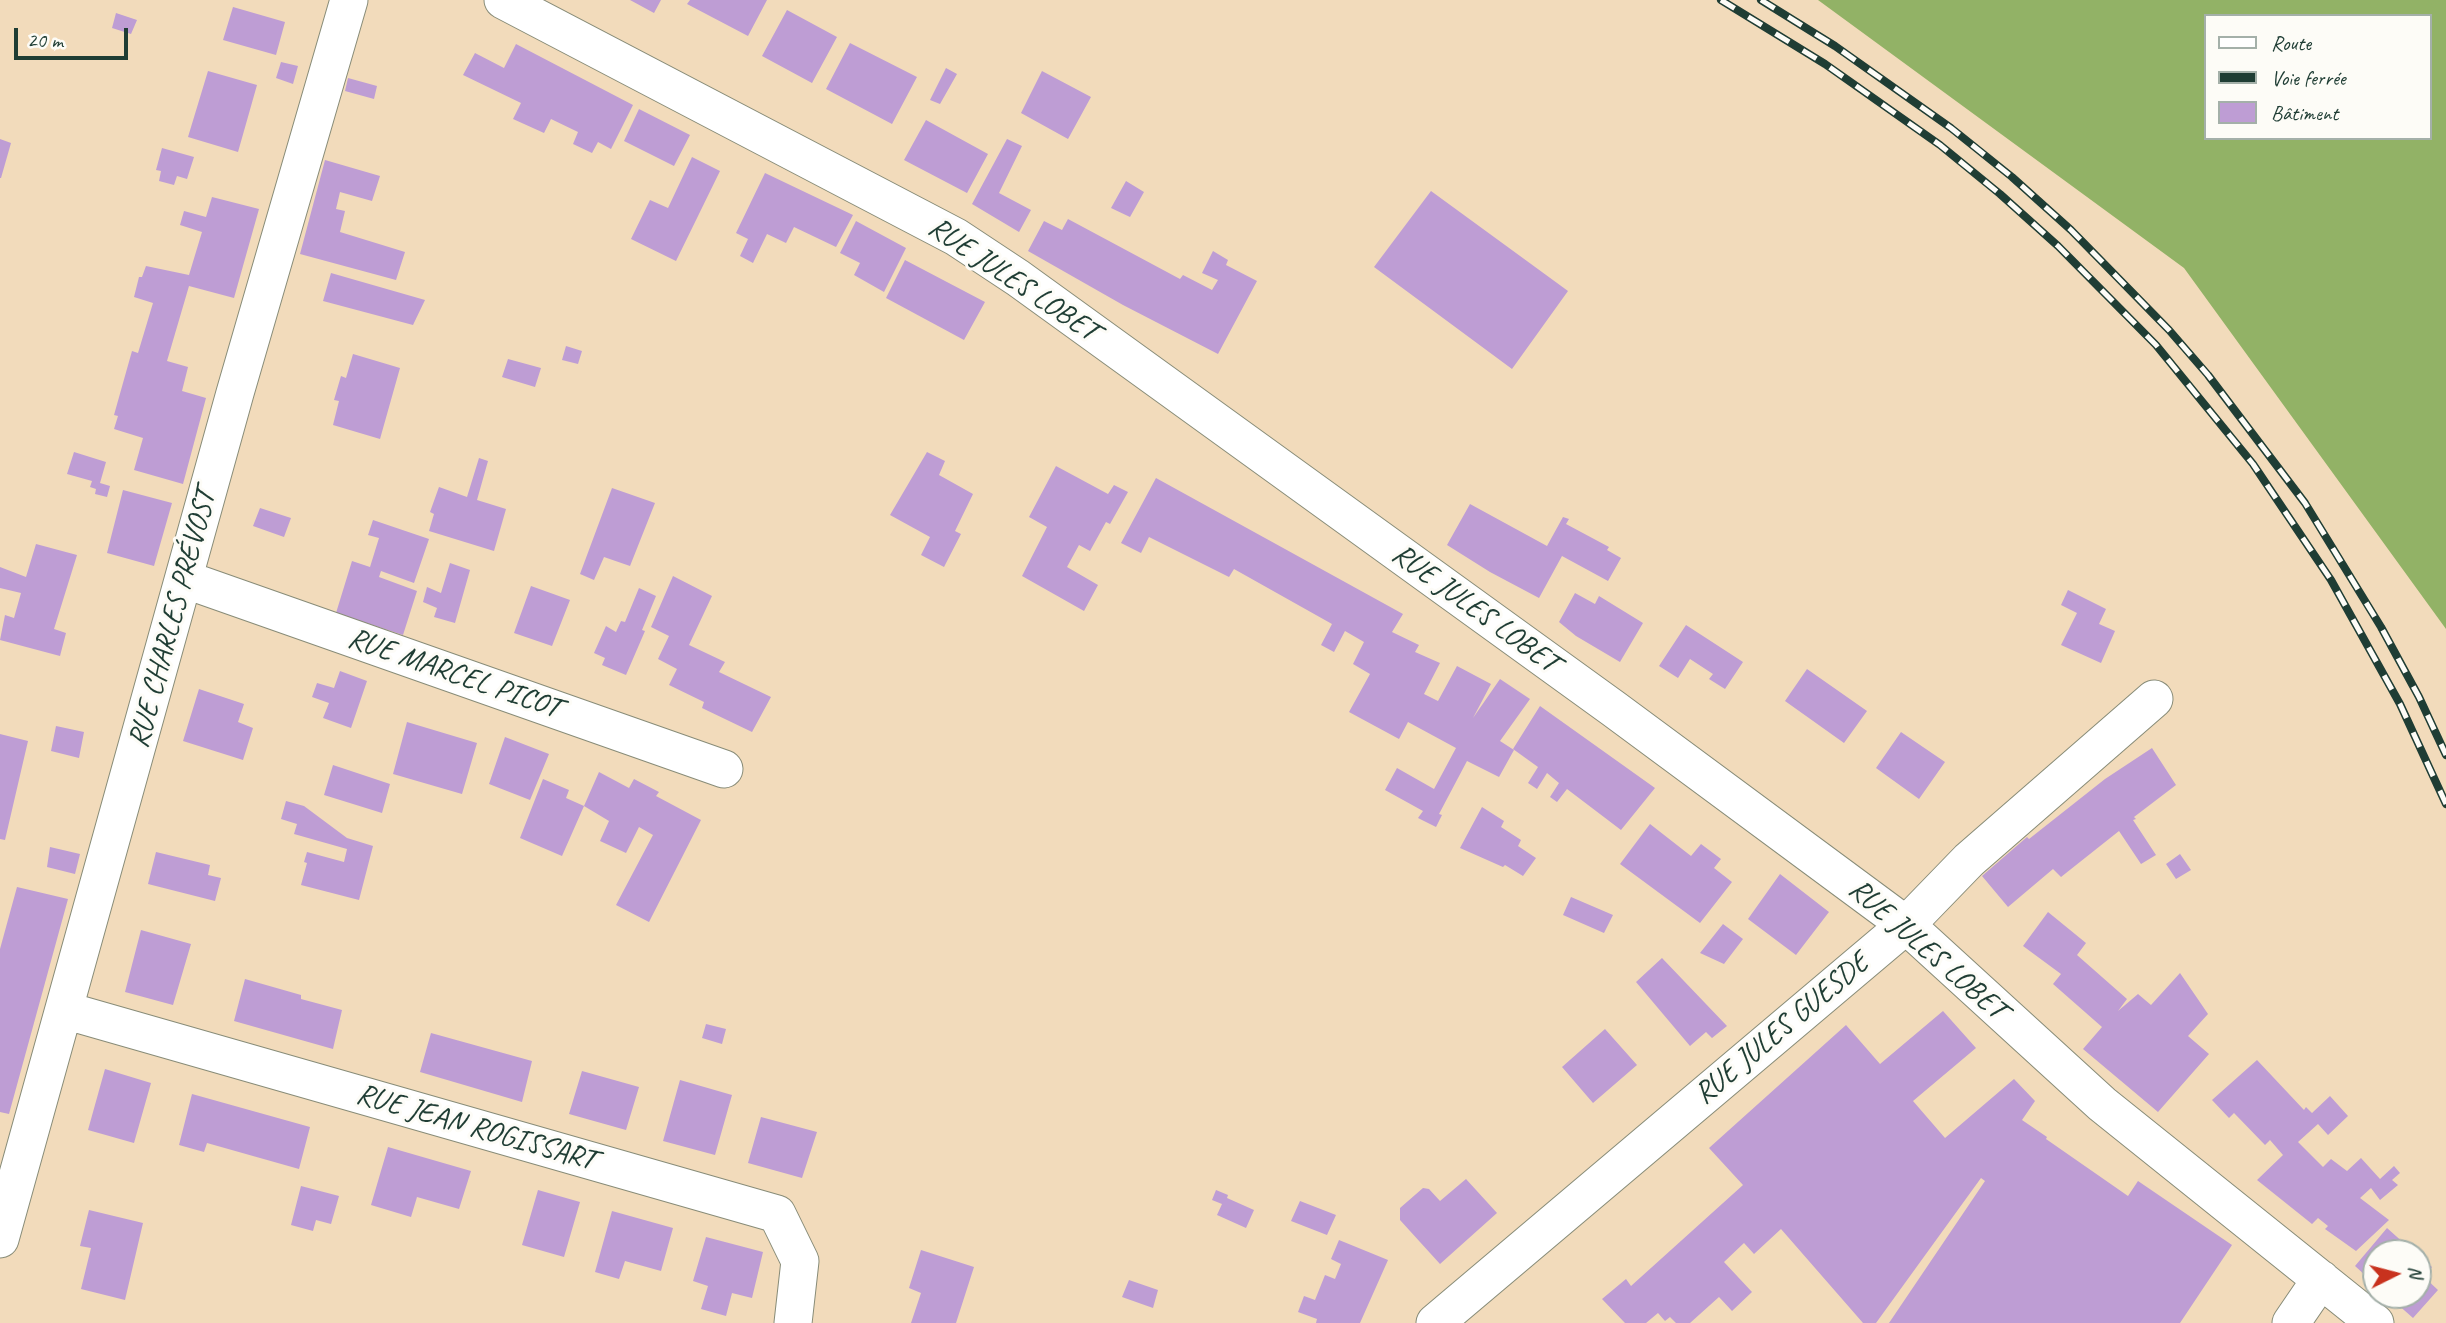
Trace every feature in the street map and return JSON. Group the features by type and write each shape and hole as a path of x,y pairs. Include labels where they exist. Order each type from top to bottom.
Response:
{"street":[{"name":"RUE CHARLES PRÉVOST","path":"0,1239 235,393 349,0"},
{"name":"RUE JULES LOBET","path":"503,0 956,237 1008,271 1614,709 1906,925 2102,1104 2375,1323"},
{"name":"RUE MARCEL PICOT","path":"184,579 724,769"},
{"name":"RUE JULES GUESDE","path":"1435,1323 1906,925 1969,860 2154,699"},
{"name":"RUE JEAN ROGISSART","path":"64,1010 777,1214 800,1261 793,1323"},
{"path":"2291,1323 2320,1279"}],"green space":[{"path":"1818,0 2446,0 2446,629 2184,268"}],"building":[{"path":"630,0 661,0 654,13"},
{"path":"690,0 767,0 748,36 687,4"},
{"path":"233,7 285,22 276,55 223,40"},
{"path":"787,10 837,37 812,83 762,56"},
{"path":"116,13 137,20 131,34 112,28"},
{"path":"850,43 917,77 892,124 826,89"},
{"path":"516,44 633,105 611,149 598,142 592,153 573,144 578,132 551,119 544,133 513,119 521,103 463,75 475,53 504,68"},
{"path":"281,62 298,66 293,84 276,78"},
{"path":"946,68 957,74 940,104 930,100"},
{"path":"208,71 257,85 238,152 188,137"},
{"path":"1042,71 1091,97 1068,139 1021,113"},
{"path":"348,78 377,86 374,99 345,91"},
{"path":"639,109 690,135 674,166 624,141"},
{"path":"926,120 988,154 967,193 904,160"},
{"path":"0,139 11,143 1,178 0,178"},
{"path":"1007,139 1022,146 999,193 1031,210 1019,232 972,204"},
{"path":"162,148 194,157 187,179 177,176 174,185 159,181 161,171 156,170"},
{"path":"692,157 720,171 676,261 631,239 650,200 668,208"},
{"path":"325,160 380,176 372,201 340,192 336,209 345,211 340,232 405,252 396,280 300,254"},
{"path":"765,173 853,215 836,247 794,227 786,243 767,234 753,263 740,256 748,239 736,233"},
{"path":"1126,181 1144,192 1130,217 1111,208"},
{"path":"1431,191 1568,291 1512,369 1374,267"},
{"path":"212,197 259,209 234,298 189,286 167,361 188,367 182,391 206,398 183,484 134,470 143,438 114,429 118,416 114,415 132,351 138,353 153,303 134,297 139,277 142,277 146,266 189,275 202,232 180,225 184,211 206,217"},
{"path":"1068,219 1180,279 1183,275 1212,290 1218,280 1202,273 1213,251 1228,260 1226,265 1257,281 1218,354 1123,305 1028,251 1044,221 1062,230"},
{"path":"856,221 906,248 884,292 854,275 860,263 840,253"},
{"path":"905,260 985,302 964,340 886,298"},
{"path":"331,273 425,300 413,325 323,301"},
{"path":"566,346 582,351 578,364 562,360"},
{"path":"353,354 400,368 380,439 333,425 339,401 334,400 341,376 346,378"},
{"path":"508,359 541,368 535,387 502,377"},
{"path":"74,452 106,462 100,483 110,486 107,497 95,494 96,489 90,487 92,481 67,474"},
{"path":"927,452 945,461 939,475 973,494 955,531 961,534 944,567 921,555 930,537 890,515"},
{"path":"479,458 488,461 477,500 506,509 494,551 429,531 434,514 430,512 439,487 467,497"},
{"path":"1056,466 1108,494 1114,485 1128,492 1110,524 1106,522 1090,551 1079,545 1067,567 1098,585 1084,611 1022,576 1047,527 1029,517"},
{"path":"1156,478 1403,614 1392,632 1419,645 1415,652 1440,663 1424,694 1438,701 1457,666 1491,684 1473,718 1500,679 1530,699 1500,741 1514,750 1499,777 1467,761 1439,814 1442,815 1436,827 1418,818 1423,811 1385,790 1397,768 1434,789 1456,748 1408,722 1399,739 1349,712 1370,674 1353,664 1364,642 1345,631 1334,652 1321,645 1332,624 1234,569 1229,577 1149,537 1141,553 1121,543"},
{"path":"612,488 655,503 630,566 604,557 594,580 580,574"},
{"path":"123,490 172,503 154,566 107,553"},
{"path":"1470,504 1547,546 1563,517 1569,519 1566,524 1609,547 1607,550 1621,558 1608,581 1562,556 1539,598 1447,545"},
{"path":"260,508 291,518 284,537 253,526"},
{"path":"373,520 429,539 414,583 381,571 379,577 417,591 403,635 336,613 352,561 370,567 379,538 368,535"},
{"path":"36,544 77,555 54,629 66,633 60,656 0,640 5,615 14,618 21,593 0,588 0,567 26,577"},
{"path":"450,563 470,570 455,623 434,617 437,608 423,602 427,587 441,593"},
{"path":"673,576 712,596 689,645 725,662 719,672 771,697 752,732 702,708 704,702 669,685 677,669 658,659 669,636 651,627"},
{"path":"531,586 570,600 552,646 514,633"},
{"path":"639,588 656,596 642,630 645,631 626,675 602,665 605,658 594,653 606,626 616,632 621,621 625,622"},
{"path":"2068,590 2106,609 2099,624 2115,631 2101,663 2061,645 2077,613 2061,605"},
{"path":"1575,593 1595,604 1599,596 1643,623 1620,662 1576,636 1559,622"},
{"path":"1686,625 1743,662 1725,689 1709,679 1713,674 1690,659 1678,678 1659,666"},
{"path":"1807,669 1867,711 1844,743 1785,701"},
{"path":"340,671 367,681 351,728 323,718 329,703 312,697 317,683 334,688"},
{"path":"199,689 244,704 238,722 253,728 243,760 183,741"},
{"path":"1540,706 1655,788 1621,830 1567,789 1557,802 1550,797 1559,783 1547,773 1537,789 1528,783 1538,767 1513,749"},
{"path":"407,722 477,743 462,794 393,774"},
{"path":"56,726 84,732 79,758 51,751"},
{"path":"1901,732 1945,762 1919,799 1876,768"},
{"path":"0,734 28,741 5,840 0,839"},
{"path":"505,737 549,754 530,800 489,784"},
{"path":"2152,748 2176,785 2133,820 2156,855 2141,864 2119,831 2061,877 2053,869 2008,907 1982,876 2027,837 2029,839 2105,779"},
{"path":"333,765 390,784 382,813 324,795"},
{"path":"599,772 629,788 634,779 659,792 656,796 701,820 649,922 616,905 653,835 639,827 626,853 600,841 609,821 584,806"},
{"path":"543,779 569,790 566,798 584,806 562,856 520,838"},
{"path":"286,801 304,806 347,838 373,846 359,900 301,885 307,852 344,862 347,849 294,834 297,824 281,819"},
{"path":"1482,807 1504,821 1501,827 1521,840 1518,846 1536,858 1523,876 1505,865 1503,867 1460,848"},
{"path":"1650,824 1691,856 1701,844 1721,859 1714,868 1732,882 1700,923 1620,864"},
{"path":"50,847 80,854 75,874 47,867"},
{"path":"156,852 210,865 208,875 221,878 215,901 148,884"},
{"path":"2180,854 2191,870 2176,879 2166,864"},
{"path":"1780,874 1829,912 1796,955 1748,919"},
{"path":"17,887 68,899 9,1114 0,1112 0,949"},
{"path":"1571,897 1613,915 1604,933 1563,915"},
{"path":"2048,912 2086,943 2077,955 2127,999 2118,1011 2138,994 2151,1005 2180,973 2208,1014 2188,1036 2209,1054 2158,1112 2083,1049 2102,1027 2053,984 2061,974 2023,946"},
{"path":"1723,924 1743,939 1724,964 1700,953"},
{"path":"141,930 191,944 173,1005 125,992"},
{"path":"1662,958 1727,1026 1712,1038 1706,1032 1690,1046 1636,982"},
{"path":"245,979 342,1010 333,1049 234,1021"},
{"path":"1943,1011 1976,1048 1913,1101 1945,1138 2014,1079 2035,1101 2022,1120 2047,1137 2046,1139 2128,1196 2138,1181 2232,1245 2180,1323 1889,1323 1985,1181 1981,1178 1876,1323 1863,1323 1781,1229 1754,1254 1744,1243 1724,1262 1752,1292 1732,1311 1719,1297 1690,1323 1676,1323 1670,1317 1665,1321 1658,1313 1646,1323 1625,1323 1602,1299 1626,1279 1631,1286 1743,1185 1709,1148 1846,1025 1880,1064"},
{"path":"706,1024 726,1029 722,1044 702,1038"},
{"path":"1605,1029 1637,1065 1593,1103 1562,1067"},
{"path":"431,1033 532,1061 522,1102 420,1072"},
{"path":"2257,1060 2304,1110 2306,1107 2312,1113 2330,1096 2348,1116 2328,1135 2318,1124 2298,1142 2323,1167 2331,1159 2347,1171 2361,1158 2380,1179 2394,1166 2400,1173 2392,1180 2398,1185 2380,1200 2371,1188 2360,1198 2389,1220 2369,1239 2362,1239 2362,1245 2356,1251 2325,1229 2328,1226 2318,1218 2312,1224 2257,1180 2283,1155 2270,1140 2265,1145 2234,1113 2229,1118 2212,1100"},
{"path":"105,1069 151,1083 134,1143 88,1130"},
{"path":"582,1071 639,1087 626,1130 569,1114"},
{"path":"680,1080 732,1095 715,1155 663,1141"},
{"path":"192,1094 310,1127 299,1169 207,1143 204,1152 179,1145"},
{"path":"761,1117 817,1132 802,1178 748,1163"},
{"path":"388,1147 471,1171 459,1209 417,1197 411,1217 371,1205"},
{"path":"1466,1179 1497,1213 1440,1264 1400,1220 1400,1208 1423,1188 1429,1189 1440,1201"},
{"path":"301,1186 339,1196 331,1224 316,1220 313,1231 291,1225"},
{"path":"538,1190 580,1202 564,1257 522,1245"},
{"path":"1216,1190 1254,1210 1246,1228 1217,1215 1222,1204 1212,1200"},
{"path":"1300,1201 1336,1215 1327,1235 1291,1221"},
{"path":"89,1210 143,1223 125,1300 81,1289 91,1248 80,1246"},
{"path":"612,1211 673,1228 661,1271 625,1261 619,1279 595,1272"},
{"path":"2387,1228 2399,1239 2378,1239"},
{"path":"706,1237 763,1252 752,1298 732,1293 726,1316 701,1309 708,1286 693,1281"},
{"path":"1339,1240 1388,1260 1360,1323 1316,1323 1317,1319 1298,1312 1304,1296 1315,1300 1325,1275 1335,1279 1341,1264 1331,1259"},
{"path":"921,1250 974,1267 956,1323 911,1323 921,1293 909,1288"},
{"path":"2362,1258 2362,1272 2355,1266"},
{"path":"1129,1280 1158,1290 1153,1308 1122,1297"},
{"path":"2432,1284 2438,1290 2432,1297"},
{"path":"2403,1309 2421,1309 2413,1318"}],"railway":[{"path":"1721,0 1825,64 1940,145 2058,246 2156,345 2253,464 2331,580 2400,704 2446,804"},
{"path":"1761,0 1835,46 1951,128 2012,177 2071,230 2169,330 2208,375 2305,503 2381,627 2419,697 2446,755"}]}
